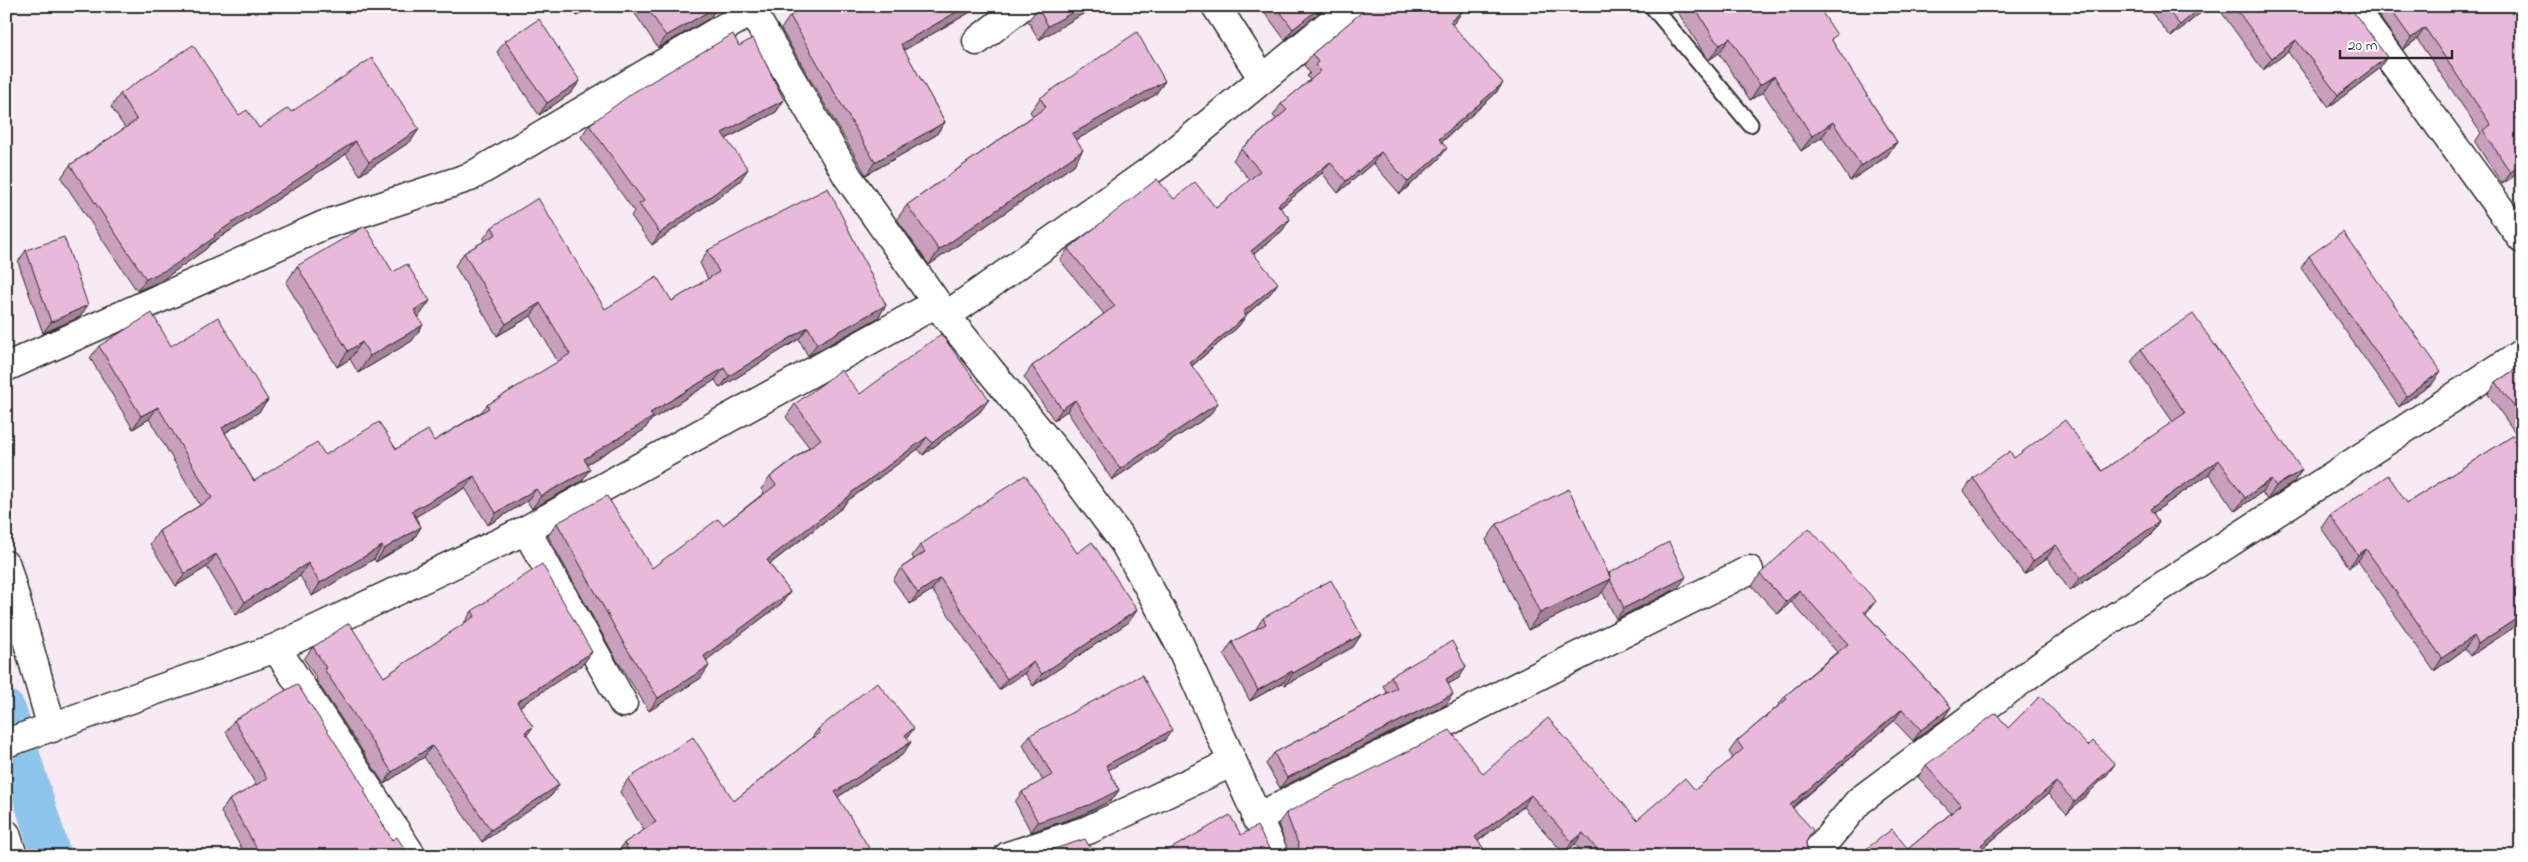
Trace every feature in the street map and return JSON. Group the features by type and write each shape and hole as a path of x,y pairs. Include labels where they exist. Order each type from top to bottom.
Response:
{"street":[{"path":"977,41 1022,6"},
{"path":"1216,6 1262,79"},
{"path":"6,744 276,648 526,530 942,309 1161,163 1351,6"},
{"path":"2352,6 2522,239"},
{"path":"6,367 324,225 470,177 750,9 848,177 942,309 1058,454 1125,544 1178,641 1256,818 1275,856"},
{"path":"1813,856 1859,802 2050,659 2522,353"},
{"path":"526,530 623,703"},
{"path":"6,565 42,732"},
{"path":"1256,818 1749,570"},
{"path":"276,648 412,856"},
{"path":"1008,856 1088,830 1232,763"},
{"path":"6,834 13,856"}],"lane":[{"path":"1652,6 1750,124"}],"building":[{"path":"646,6 718,6 666,36"},
{"path":"807,6 967,6 901,44 945,122 875,162 790,16"},
{"path":"1039,6 1084,6 1048,26 1038,8"},
{"path":"1276,6 1322,6 1293,29"},
{"path":"1369,6 1460,6 1463,10 1450,22 1503,83 1439,139 1447,148 1408,182 1381,152 1346,181 1330,162 1278,205 1290,219 1251,251 1278,283 1243,312 1246,316 1190,363 1218,403 1120,469 1075,400 1062,409 1032,366 1115,306 1068,249 1157,179 1174,199 1195,182 1216,208 1260,171 1241,149 1287,110 1281,104 1321,71 1315,65 1318,62 1312,54"},
{"path":"1694,6 1818,6 1837,35 1831,39 1897,142 1861,166 1833,122 1812,136 1774,76 1760,85 1730,38 1720,45"},
{"path":"2164,6 2203,6 2180,25"},
{"path":"2234,6 2344,6 2349,13 2352,10 2387,57 2338,95 2296,40 2272,58"},
{"path":"2388,6 2522,6 2522,165 2510,172 2483,130 2491,125 2425,28 2411,38"},
{"path":"539,19 580,81 547,103 505,41"},
{"path":"1137,32 1165,81 1072,134 1083,150 939,250 907,205 1046,107 1040,98"},
{"path":"733,34 739,46 753,38 784,100 722,133 748,169 660,233 639,204 644,201 589,125 634,92"},
{"path":"193,45 239,115 247,110 259,128 288,108 291,112 372,58 419,129 369,162 355,141 214,235 215,237 170,268 146,279 70,165 137,120 120,94"},
{"path":"828,188 886,305 817,344 808,327 729,376 724,368 650,413 653,417 584,459 590,469 541,496 536,489 496,513 474,476 412,511 421,527 384,549 382,546 320,583 308,563 245,602 216,554 185,574 159,531 212,498 158,407 141,416 99,346 152,313 171,346 218,317 268,400 222,428 254,481 317,442 325,455 379,422 396,449 428,430 434,441 489,408 487,405 570,354 540,303 506,324 464,253 496,234 492,227 538,198 605,309 657,277 672,301 719,272 708,250"},
{"path":"365,226 393,272 407,264 430,301 414,310 423,325 370,356 362,342 348,351 297,266"},
{"path":"2343,232 2441,371 2407,396 2309,256"},
{"path":"64,237 88,305 51,322 26,250"},
{"path":"2193,314 2302,470 2276,486 2271,479 2245,498 2219,460 2150,509 2159,522 2080,578 2056,545 2033,561 1973,478 2010,451 2014,458 2065,420 2102,471 2185,413 2141,349"},
{"path":"941,334 989,399 932,443 927,437 851,493 767,560 790,592 704,656 709,666 658,698 624,644 557,523 607,496 652,568 718,519 723,525 776,485 770,477 821,439 795,404 841,370 860,394"},
{"path":"2522,365 2522,418 2496,382"},
{"path":"2522,430 2522,602 2516,606 2522,615 2478,644 2474,636 2442,658 2366,549 2358,555 2330,515 2388,475 2407,503"},
{"path":"1025,475 1077,553 1092,542 1137,610 1042,674 1033,662 1007,679 940,578 918,593 901,568 925,552 920,545"},
{"path":"1569,489 1611,579 1540,613 1497,524"},
{"path":"1809,528 1876,601 1864,612 1951,707 1921,730 1902,709 1790,805 1813,830 1806,842 1807,850 1811,856 1603,856 1583,833 1572,842 1531,795 1475,837 1489,856 1293,856 1299,846 1286,813 1450,730 1483,774 1548,718 1637,820 1685,778 1695,790 1743,749 1737,741 1787,699 1785,696 1848,644 1799,590 1786,602 1760,574"},
{"path":"1669,542 1686,577 1624,608 1609,573"},
{"path":"542,564 592,652 517,702 533,727 525,732 559,785 491,830 432,746 392,772 324,669 326,668 313,647 349,623 384,677 475,616 472,611"},
{"path":"1331,580 1361,635 1258,690 1232,642 1266,624 1263,618"},
{"path":"1452,641 1466,667 1446,679 1453,694 1287,778 1274,753 1397,688 1391,676"},
{"path":"1142,675 1172,730 1106,765 1119,790 1089,805 1038,822 1022,792 1052,775 1030,735"},
{"path":"877,682 914,728 905,735 911,742 835,792 869,848 859,856 632,856 624,843 656,822 628,779 693,737 734,801 820,732 818,729"},
{"path":"297,684 366,790 364,791 392,840 397,837 410,856 261,856 229,800 267,779 234,720"},
{"path":"2040,696 2088,746 2093,741 2115,764 2075,802 2056,782 1981,845 1990,856 1857,856 1892,829 1908,849 1961,805 1926,765 1996,713 2008,728"},
{"path":"1230,815 1241,835 1257,826 1273,856 1158,856"},
{"path":"1085,839 1095,856 1040,856 1051,850"}],"waterway":[{"path":"6,710 51,856"}]}
